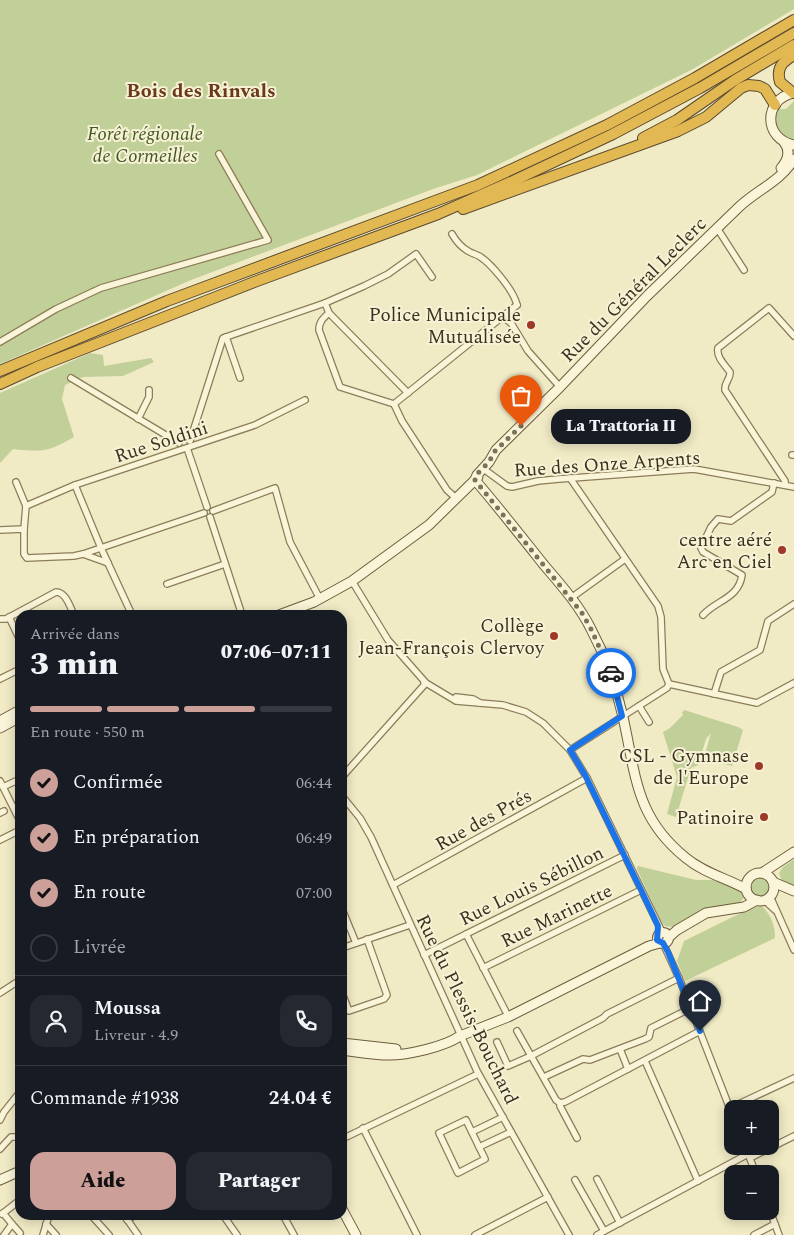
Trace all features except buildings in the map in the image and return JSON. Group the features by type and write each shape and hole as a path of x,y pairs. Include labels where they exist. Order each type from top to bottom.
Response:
{"highway":[{"path":"0,371 167,301 478,184 608,125 695,78 794,20"},
{"path":"0,384 37,367 257,280 438,214 612,134 700,88 794,33"},
{"path":"569,170 662,129 735,80 794,46"},
{"path":"794,55 783,63 778,72 780,82 785,88 794,93"},
{"path":"438,214 463,209 691,126 706,117 741,88 748,85 759,86 765,89 775,105"}],"main road":[{"path":"794,93 784,96 775,105 771,114 771,124 776,135 784,142 794,145"},
{"name":"Rue du Général Leclerc","path":"765,187 786,160 788,149 784,142"},
{"name":"Rue du Général Leclerc","path":"292,610 320,599 352,581 437,515 490,457 634,309 719,230 749,198 782,175 794,159"},
{"name":"Rue du Général Leclerc","path":"471,480 484,469 508,440"},
{"name":"Rue du Général Leclerc","path":"484,469 490,457"},
{"path":"471,480 585,617 605,658 615,686 632,772 638,792 654,823 672,846 707,872 747,891 766,897"},
{"path":"0,721 15,713"},
{"path":"0,728 15,720"},
{"path":"731,882 748,879 754,874 762,873 794,852"},
{"path":"766,897 776,865"},
{"path":"762,873 794,891"},
{"path":"741,906 747,891 748,879"},
{"path":"347,1051 390,1055 448,1042 508,1017 649,946 706,913 744,907 766,897 794,891"},
{"path":"347,1045 400,1050 452,1036 460,1036"},
{"path":"0,1180 15,1172"},
{"path":"347,1218 356,1235"}],"street":[{"path":"0,342 56,309 101,288 268,240 219,154"},
{"path":"719,230 744,270"},
{"path":"452,234 468,252 479,256 492,267 505,283 516,300 517,305 511,323"},
{"path":"190,445 223,338 325,303 388,274 416,254 432,277"},
{"path":"325,303 329,313 408,393"},
{"path":"394,404 517,305"},
{"path":"784,485 785,481 725,390 725,383 729,378 730,372 717,352 718,348 769,308 794,336"},
{"path":"329,313 321,321 319,330 340,387 394,404 407,428 447,490 455,497"},
{"path":"503,316 511,323 528,351 560,386"},
{"path":"226,337 240,378"},
{"path":"71,378 179,444"},
{"path":"138,418 149,397 149,390"},
{"name":"Rue Soldini","path":"26,506 75,485 179,451 190,445 255,425 305,400"},
{"path":"179,444 186,440 190,445 207,517 210,517 240,610"},
{"path":"179,444 179,451"},
{"name":"Rue des Onze Arpents","path":"484,469 507,486 512,487 538,481 694,469 794,487"},
{"path":"570,478 658,606 663,669 669,684"},
{"path":"16,482 26,506 24,554 27,558 82,554 205,510 211,508 213,510 275,488 290,542 320,599"},
{"path":"703,615 733,594 741,582 742,575 702,552 701,548 708,532 718,519 731,521 772,492 774,483"},
{"path":"75,485 127,610"},
{"path":"210,517 213,514 213,510"},
{"path":"0,530 24,529"},
{"path":"82,554 108,563"},
{"path":"571,598 625,559"},
{"path":"167,584 226,564"},
{"path":"352,581 384,634 408,665 426,683 448,698 503,705 526,712 544,723 570,750 587,778 641,890 679,978 727,1100"},
{"path":"22,610 56,592 60,592 71,610"},
{"path":"714,694 721,672 760,650 768,621 794,604"},
{"path":"0,619 15,614"},
{"path":"9,617 15,630"},
{"path":"0,679 15,672"},
{"path":"347,771 426,683"},
{"path":"669,684 757,703 794,684"},
{"path":"570,750 667,688 669,684"},
{"path":"639,706 649,722"},
{"name":"Rue des Prés","path":"393,885 587,778"},
{"path":"15,780 2,784 15,811"},
{"name":"Rue du Plessis-Bouchard","path":"347,802 371,836 478,1074 569,1235"},
{"path":"0,840 15,832"},
{"name":"Rue Louis Sébillon","path":"424,955 625,855"},
{"name":"Rue Marinette","path":"483,968 641,890"},
{"path":"766,897 777,911 794,950"},
{"path":"347,921 356,943"},
{"path":"347,946 410,925"},
{"path":"466,934 506,1012"},
{"path":"347,1006 349,1011 384,999 387,995 367,939"},
{"path":"497,1042 508,1066 531,1056 607,1014 679,978"},
{"path":"0,993 15,983"},
{"path":"544,1077 583,1059 590,1060 645,1039 649,1037 651,1028 691,1008"},
{"path":"518,1031 556,1100 560,1103 577,1138"},
{"path":"560,1103 645,1061 700,1031"},
{"path":"620,1049 628,1069"},
{"path":"645,1061 698,1181"},
{"path":"347,1136 478,1074"},
{"path":"752,1100 794,1078"},
{"path":"0,1120 15,1098"},
{"path":"472,1132 503,1117"},
{"path":"466,1120 472,1132 485,1160 458,1173 439,1134 466,1120"},
{"path":"363,1128 417,1235"},
{"path":"479,1147 511,1132"},
{"path":"597,1235 698,1181 794,1136"},
{"path":"0,1149 11,1137 15,1137"},
{"path":"749,1156 752,1165"},
{"path":"597,1179 620,1223"},
{"path":"575,1180 604,1231"},
{"path":"474,1235 548,1197"},
{"path":"15,1204 1,1214 20,1233"},
{"path":"43,1235 47,1220"},
{"path":"96,1220 109,1235"},
{"path":"127,1220 138,1235"},
{"path":"226,1220 237,1235"},
{"path":"286,1220 294,1235"},
{"path":"773,1220 779,1235"},
{"path":"4,1235 12,1224"},
{"path":"46,1224 56,1235"},
{"path":"754,1235 775,1224"}],"green space":[{"name":"Forêt régionale de Cormeilles","path":"0,0 794,0 794,9 693,69 477,175 433,189 191,280 0,364"},
{"path":"794,101 794,140 784,136 778,129 776,114 778,109 786,109"},
{"path":"90,353 103,355 104,366 151,358 154,362 123,376 83,377 65,385 62,399 74,437 58,446 45,450 13,449 0,463 0,393"},
{"path":"684,710 743,730 732,766 704,758 711,733 706,739 698,765 691,768 676,817 667,814 677,777 663,732 683,715"},
{"path":"793,860 794,887 783,884 779,873 783,867"},
{"path":"638,866 696,880 713,880 742,889 744,897 739,903 703,909 673,927 665,926 661,922 637,869"},
{"path":"760,877 767,880 770,887 767,894 760,897 753,894 750,887 753,880"},
{"path":"762,906 772,920 775,938 685,981 677,961 684,941 753,907"}],"way so far":[{"path":"521,426 495,451 490,457 489,462 476,475 475,480 582,613 611,673"}],"place":[{"name":"Police Municipale Mutualisée","path":"531,325"},
{"name":"La Trattoria II","path":"521,426"},
{"name":"centre aéré Arc en Ciel","path":"782,550"},
{"name":"Collège Jean-François Clervoy","path":"554,636"},
{"name":"CSL - Gymnase de l'Europe","path":"759,766"},
{"name":"Patinoire","path":"764,817"}],"district":[{"name":"Bois des Rinvals","path":"201,90"}],"route":[{"path":"611,673 622,716 570,750 585,775 628,861 658,926 657,940 663,943 668,952 700,1031"}]}
